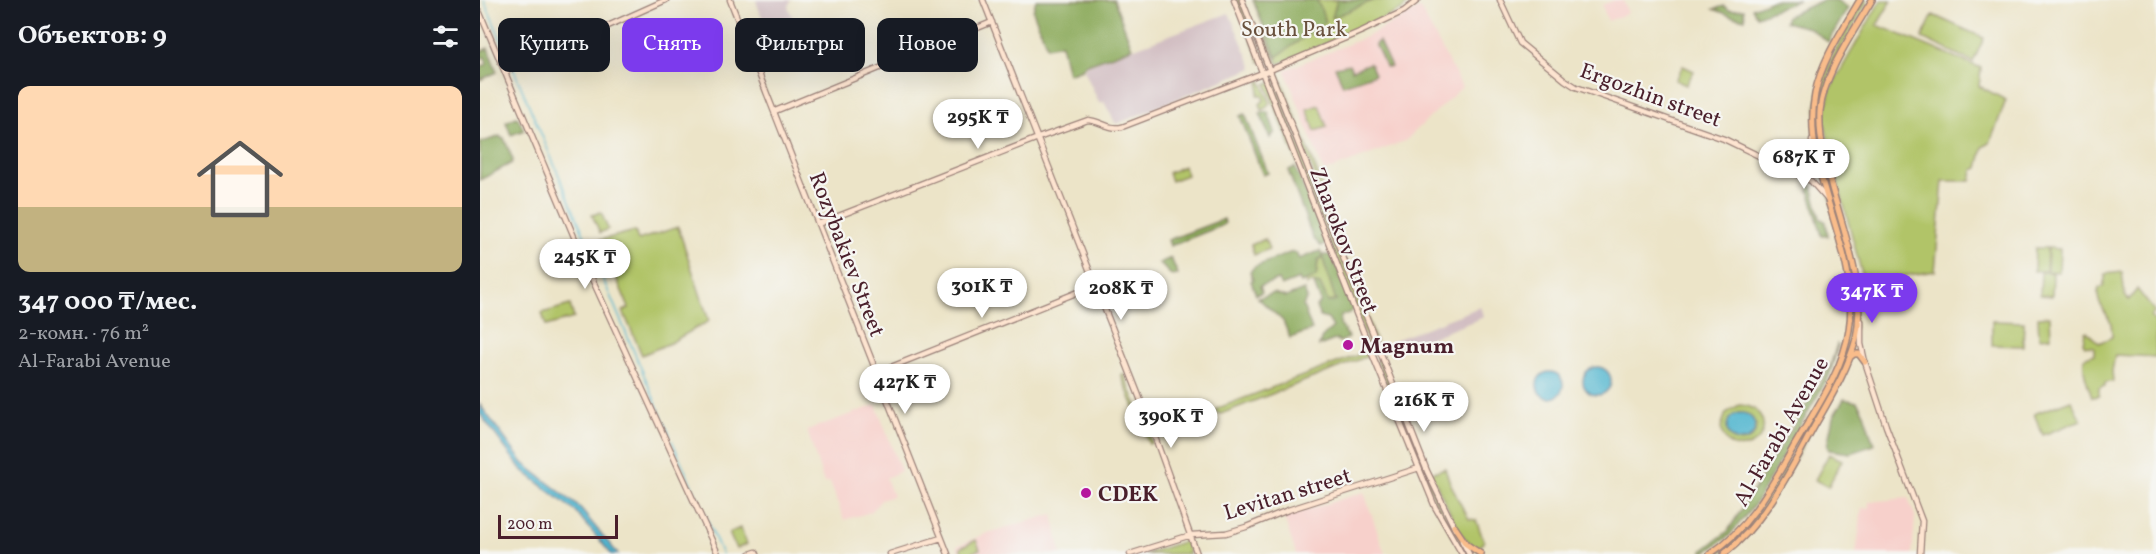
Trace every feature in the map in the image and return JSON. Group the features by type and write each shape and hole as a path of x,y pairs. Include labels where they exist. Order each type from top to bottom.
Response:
{"main road":[{"name":"Al-Farabi Avenue","path":"1710,554 1735,534 1762,500 1839,363 1849,331 1851,304 1846,269 1817,156 1812,121 1815,92 1822,68 1860,0"},
{"name":"Al-Farabi Avenue","path":"1724,554 1742,538 1770,503 1835,389 1850,357 1858,330 1858,290 1825,156 1820,112 1824,93 1833,72 1872,0"},
{"path":"1850,357 1859,354 1865,362"},
{"path":"1454,526 1466,544 1481,554"}],"street":[{"path":"610,25 666,0"},
{"name":"Rozybakiev Street","path":"730,0 948,554"},
{"path":"984,0 1096,285 1197,554"},
{"name":"Zharokov Street","path":"1234,0 1435,507 1462,554"},
{"name":"Zharokov Street","path":"1242,0 1427,471 1469,554"},
{"path":"818,224 1088,120 1111,128 1122,127 1270,70 1404,11 1418,0"},
{"name":"Ergozhin street","path":"1500,0 1520,43 1576,87 1724,139 1816,185 1828,201"},
{"path":"480,13 498,55"},
{"path":"774,111 992,22"},
{"path":"505,72 593,280 718,554"},
{"path":"1788,169 1803,170 1810,164 1813,155 1812,121"},
{"path":"876,373 1096,285"},
{"path":"1858,290 1861,344 1865,362 1886,426 1922,521 1920,554"},
{"path":"1355,309 1363,306"},
{"name":"Levitan street","path":"1130,554 1191,535 1226,533 1288,510 1419,468"},
{"path":"890,554 941,538"}],"shaded area":[{"path":"791,0 788,7 793,18 762,18 756,1"},
{"path":"1615,0 1623,0 1628,13 1608,21 1602,5"},
{"path":"1420,8 1462,87 1405,141 1324,172 1285,70 1366,37"},
{"path":"1229,13 1253,68 1116,124 1104,102 1099,103 1084,70 1086,66"},
{"path":"1480,307 1484,317 1399,350 1395,340"},
{"path":"876,405 901,471 886,478 893,496 881,500 871,512 844,520 830,482 824,483 807,430"},
{"path":"1364,492 1385,554 1296,554 1284,517"},
{"path":"1908,498 1915,516 1912,554 1856,554 1862,508 1869,508 1869,502"},
{"path":"1053,514 1061,554 960,554 957,546 987,533"}],"green space":[{"path":"1036,0 1114,0 1132,48 1085,65 1082,69 1068,74 1061,44 1047,47 1033,11"},
{"path":"1236,0 1241,0 1264,60 1260,62"},
{"name":"South Park","path":"1253,0 1410,0 1402,10 1279,64"},
{"path":"1253,0 1317,0 1326,22 1276,57"},
{"path":"1337,0 1374,0 1332,18"},
{"path":"1772,0 1799,0 1757,16 1752,8"},
{"path":"1823,0 1836,0 1848,8 1828,42 1809,28 1785,22 1787,16"},
{"path":"1863,0 1868,0 1834,61 1818,120 1825,166 1849,261 1855,301 1855,328 1853,327 1848,263 1819,154 1816,111 1819,92 1832,56"},
{"path":"1881,0 1892,0 1877,25 1981,68 1979,86 2006,100 1990,143 1983,147 1978,168 1973,170 1971,181 1943,181 1935,271 1864,282 1833,164 1824,120 1830,89"},
{"path":"1724,6 1729,10 1744,9 1745,19 1714,9"},
{"path":"1933,15 1984,38 1973,62 1922,38"},
{"path":"1263,30 1277,65 1271,65 1259,36"},
{"path":"1379,41 1391,67 1386,67 1375,44"},
{"path":"488,48 497,72 480,80 480,67 487,64 485,57 480,58 480,52"},
{"path":"1370,63 1375,74 1343,85 1335,67 1349,64 1352,70"},
{"path":"1683,66 1694,71 1686,85 1675,80"},
{"path":"1279,74 1325,192 1322,193 1275,77"},
{"path":"1260,78 1270,102 1262,110 1260,104 1264,100 1258,95"},
{"path":"1274,81 1362,304 1355,308 1266,84"},
{"path":"1319,105 1327,127 1315,131 1307,109"},
{"path":"1268,112 1275,132 1270,138 1260,113"},
{"path":"1245,114 1268,173 1263,175 1240,116"},
{"path":"516,117 524,130 511,135 506,122"},
{"path":"500,136 504,138 513,160 512,163 480,180 480,143"},
{"path":"1184,166 1187,175 1171,181 1168,173"},
{"path":"1295,167 1326,241 1326,244 1321,246 1313,238 1289,173 1289,170"},
{"path":"1812,185 1820,218 1826,222 1828,236 1822,236 1809,190"},
{"path":"601,212 608,229 600,233 592,215"},
{"path":"1224,219 1225,223 1221,226 1170,246 1168,240"},
{"path":"678,227 709,321 670,343 642,355 623,311 629,308 600,240 635,231 638,240"},
{"path":"1265,239 1269,249 1254,255 1251,245"},
{"path":"2035,248 2047,248 2046,271 2034,271"},
{"path":"2048,248 2060,249 2059,272 2047,271"},
{"path":"1320,251 1322,255 1329,255 1333,258 1353,310 1341,315 1340,324 1349,338 1339,342 1337,339 1319,346 1322,337 1333,327 1328,319 1320,317 1316,307 1321,302 1314,284 1320,284 1328,302 1336,301 1322,256 1318,261 1316,277 1301,283 1299,279 1281,286 1278,280 1260,286 1262,292 1256,295 1250,272 1254,267 1292,252 1296,253 1299,259"},
{"path":"1322,255 1336,301 1328,302 1320,284 1313,282 1306,285 1306,280 1316,277 1318,261"},
{"path":"1171,258 1178,275 1172,276 1159,263"},
{"path":"2041,272 2053,273 2052,296 2040,295"},
{"path":"2122,272 2125,296 2129,300 2137,289 2155,312 2150,317 2156,322 2156,357 2115,355 2113,381 2099,388 2099,396 2092,397 2086,378 2084,358 2094,354 2094,347 2085,346 2083,343 2085,332 2099,343 2112,337 2111,323 2099,301 2098,292 2099,288 2103,287 2106,274"},
{"path":"1304,290 1307,298 1303,306 1312,330 1290,338 1283,321 1258,298 1274,293 1286,297"},
{"path":"570,305 574,318 546,326 542,313"},
{"path":"1364,309 1376,342 1368,344 1357,312"},
{"path":"2050,316 2051,337 2039,338 2038,317"},
{"path":"1992,321 2024,322 2023,346 1992,345"},
{"path":"1850,343 1848,356 1828,400 1771,499 1737,540 1720,554 1716,554 1737,538 1759,512 1835,384"},
{"path":"1837,344 1830,374 1755,504 1729,536 1703,554 1703,550 1728,531 1830,367"},
{"path":"1366,352 1368,356 1221,414 1215,412 1218,408"},
{"path":"1381,358 1438,503 1464,552 1436,503 1377,360"},
{"path":"1124,374 1152,442 1149,444 1121,375"},
{"path":"1844,399 1857,402 1864,413 1874,445 1850,453 1829,450 1827,446 1833,417"},
{"path":"2071,400 2081,420 2043,435 2034,414"},
{"path":"1739,405 1753,408 1760,415 1763,425 1762,434 1749,446 1732,445 1725,439 1721,427 1726,413","holes":["1738,413 1750,415 1756,425 1755,433 1748,440 1736,441 1727,430 1729,419"]},
{"path":"1829,454 1842,460 1828,487 1815,480"},
{"path":"1445,468 1452,488 1469,519 1476,520 1484,541 1477,550 1460,533 1431,473"},
{"path":"740,528 747,544 736,549 729,533"},
{"path":"976,540 980,549 963,554 960,548"},
{"path":"1186,541 1189,554 1144,554"}],"water":[{"path":"1597,367 1607,371 1611,381 1607,391 1597,395 1587,391 1583,381 1587,371"},
{"path":"1550,372 1559,376 1563,385 1559,394 1550,398 1541,394 1537,385 1541,376"},
{"path":"480,405 523,463 578,506 618,554 611,554 576,512 521,469 480,414"},
{"path":"1741,413 1751,417 1755,427 1751,437 1741,441 1731,437 1727,427 1731,417"}],"waterway":[{"path":"484,0 670,436"},
{"path":"672,441 722,554"}],"place":[{"name":"Magnum","path":"1348,345"},
{"name":"CDEK","path":"1086,493"}]}
